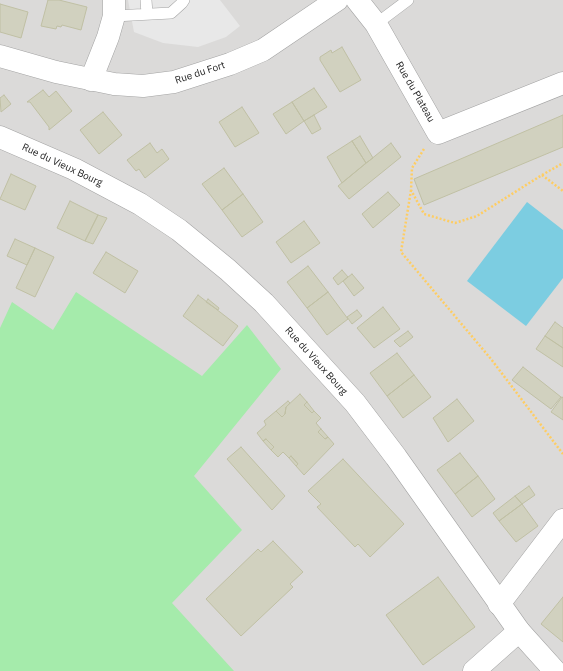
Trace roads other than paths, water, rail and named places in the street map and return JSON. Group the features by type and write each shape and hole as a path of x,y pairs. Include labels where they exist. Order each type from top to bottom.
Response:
{"street":[{"name":"Rue du Fort","path":"0,56 91,80 114,84 143,86 174,82 202,74 263,50 337,0"},
{"name":"Rue du Plateau","path":"357,0 376,24 438,133 563,83"},
{"path":"91,80 103,53 114,8"},
{"name":"Rue du Vieux Bourg","path":"0,137 74,169 140,204 185,235 228,270 259,299 355,402 396,457 519,632 555,671"},
{"path":"499,604 563,520"},
{"path":"474,671 519,632"}],"lane":[{"path":"146,0 147,14"},
{"path":"114,8 147,14 171,14 184,0"},
{"path":"376,24 408,0"}]}
